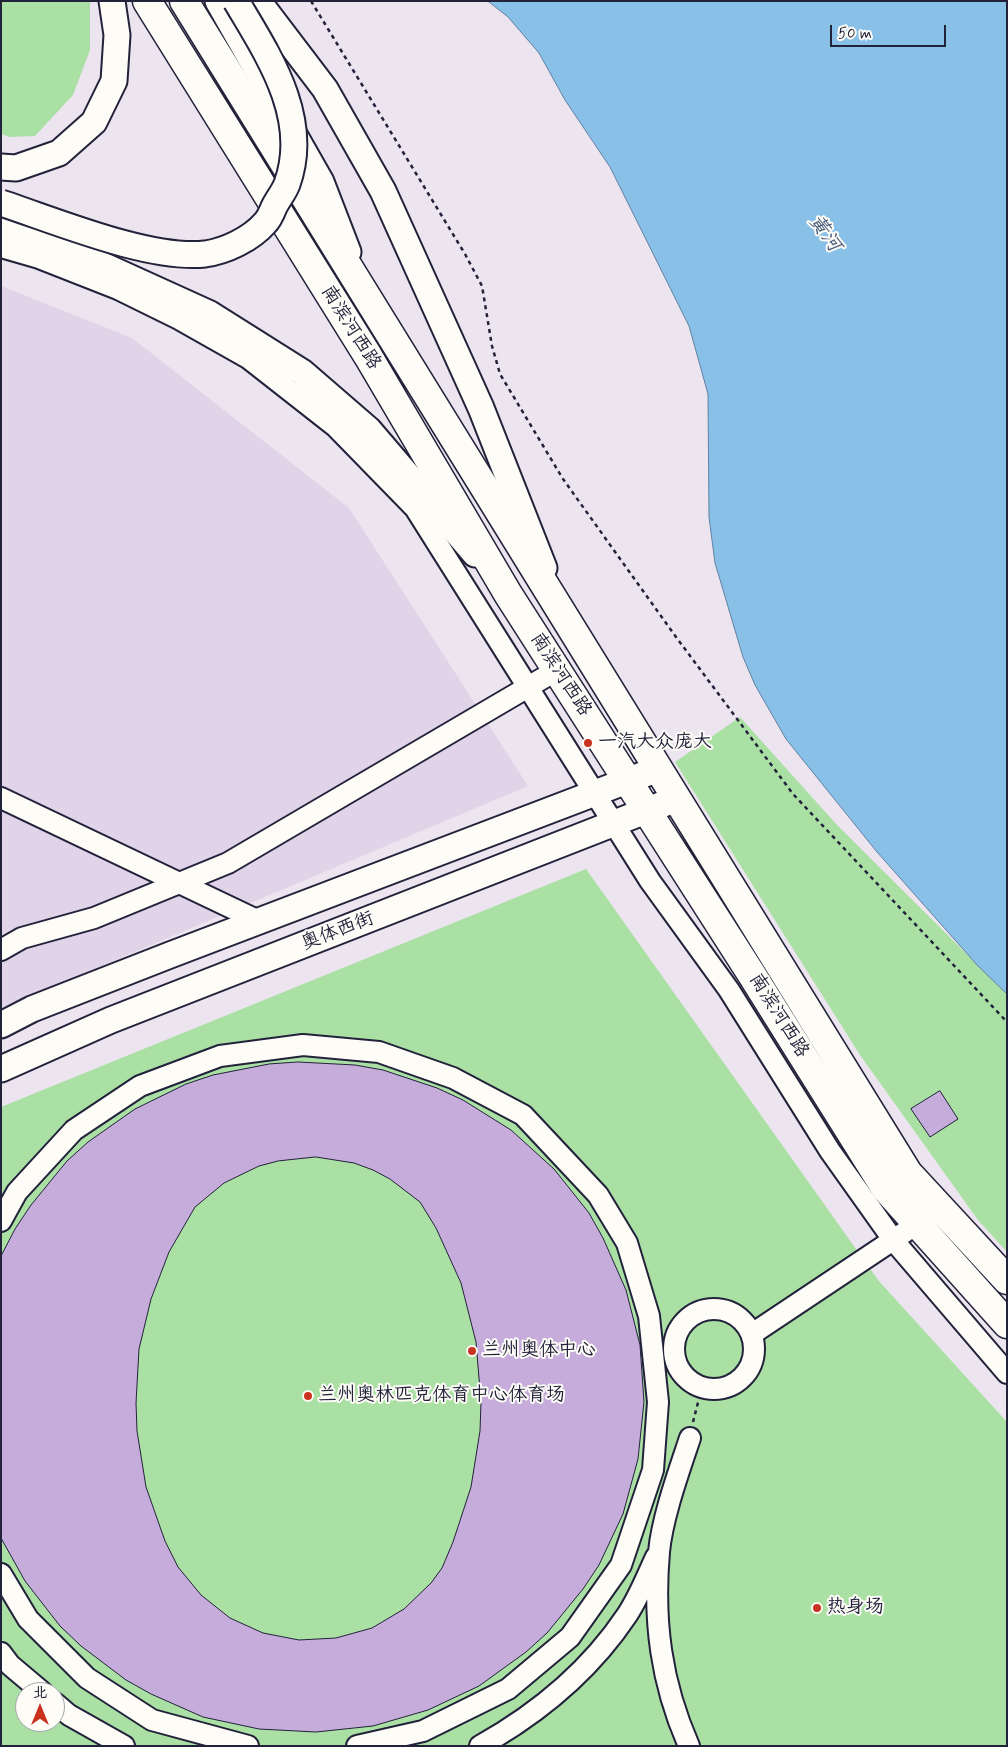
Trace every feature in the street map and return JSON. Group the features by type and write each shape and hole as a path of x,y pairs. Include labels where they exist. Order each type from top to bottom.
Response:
{"highway":[{"name":"南滨河西路","path":"147,1 368,356 508,594 648,811 886,1189 1007,1324"},
{"name":"南滨河西路","path":"184,1 908,1173 1007,1280"}],"main road":[{"path":"1,167 16,168 59,153 94,122 114,81 117,35 112,1"},
{"path":"218,1 321,182 365,296"},
{"path":"1,203 112,239 170,253 206,254 241,242 266,223 287,184 294,151 289,105 272,62 236,1"},
{"path":"258,1 324,89 383,191 481,408 562,614"},
{"path":"1,227 47,240 210,314 302,372 369,430 508,594"},
{"name":"奥体西街","path":"1,1025 32,1009 658,769"},
{"name":"奥体西街","path":"1,1069 111,1020 676,799"}],"street":[{"name":"南滨河西路","path":"1,247 39,258 118,289 179,319 248,358 336,427 415,508 529,686 650,881 729,990 830,1151 894,1241 1007,1373"},
{"path":"1,950 22,938 94,918 228,863 557,670"},
{"path":"1,798 259,921"},
{"path":"1,1221 17,1192 74,1130 140,1086 220,1056 304,1045 379,1052 453,1078 523,1115 567,1160 598,1195 627,1243 665,1361 686,1377 702,1388 715,1389 728,1387 739,1381 748,1371 753,1360 754,1346 752,1334 744,1322 734,1314 721,1309 701,1311 684,1322 677,1334 674,1347 665,1361 658,1402 653,1470 621,1565 570,1637 508,1689 423,1731 356,1746"},
{"path":"752,1334 894,1241 936,1204"},
{"path":"689,1746 678,1720 662,1664 657,1616 659,1550 674,1487 690,1438"},
{"path":"480,1746 518,1725 578,1677 628,1614 659,1550"},
{"path":"1,1574 28,1619 87,1678 152,1720 248,1746"},
{"path":"1,1654 10,1665 30,1682"},
{"path":"65,1712 124,1746"}],"path":[{"path":"311,1 482,286 492,346 500,374 563,479 676,637 794,794 1007,1022"},
{"path":"690,1438 702,1388"}],"shaded area":[{"path":"1,286 132,338 349,508 528,786 68,980 1,1011"}],"green space":[{"path":"1,1 90,1 90,50 73,95 35,136 10,137 1,134"},
{"path":"740,717 837,825 1007,994 1007,1252 978,1220 860,1055 675,762"},
{"name":"兰州奥体中心","path":"586,869 878,1280 1007,1422 1007,1746 1,1746 1,1107"}],"water":[{"name":"黄河","path":"488,1 1007,1 1007,994 978,966 877,852 786,739 755,685 743,657 715,563 709,517 708,394 689,326 610,167 565,100 539,53 508,17"}],"building":[{"path":"298,1062 355,1065 383,1070 437,1088 463,1100 511,1130 554,1169 589,1213 603,1238 626,1290 640,1345 644,1402 638,1459 623,1514 599,1565 583,1589 547,1633 526,1652 479,1686 428,1710 373,1726 316,1732 259,1729 203,1717 151,1694 126,1680 81,1646 60,1626 25,1581 1,1538 1,1256 15,1229 31,1205 67,1161 88,1142 135,1109 186,1084 213,1075 269,1064","holes":["316,1157 354,1163 390,1179 420,1202 436,1228 461,1283 476,1342 481,1402 480,1431 471,1487 453,1542 442,1568 431,1583 404,1609 372,1628 336,1638 299,1640 263,1633 230,1618 201,1595 178,1567 165,1541 146,1487 137,1431 136,1403 139,1349 151,1299 169,1252 195,1207 224,1183 259,1166 278,1161"]},
{"path":"940,1091 958,1119 930,1137 911,1109"}],"place":[{"name":"一汽大众庞大","path":"588,743"},
{"name":"兰州奥体中心","path":"472,1351"},
{"name":"兰州奥林匹克体育中心体育场","path":"308,1396"},
{"name":"热身场","path":"817,1608"}]}
